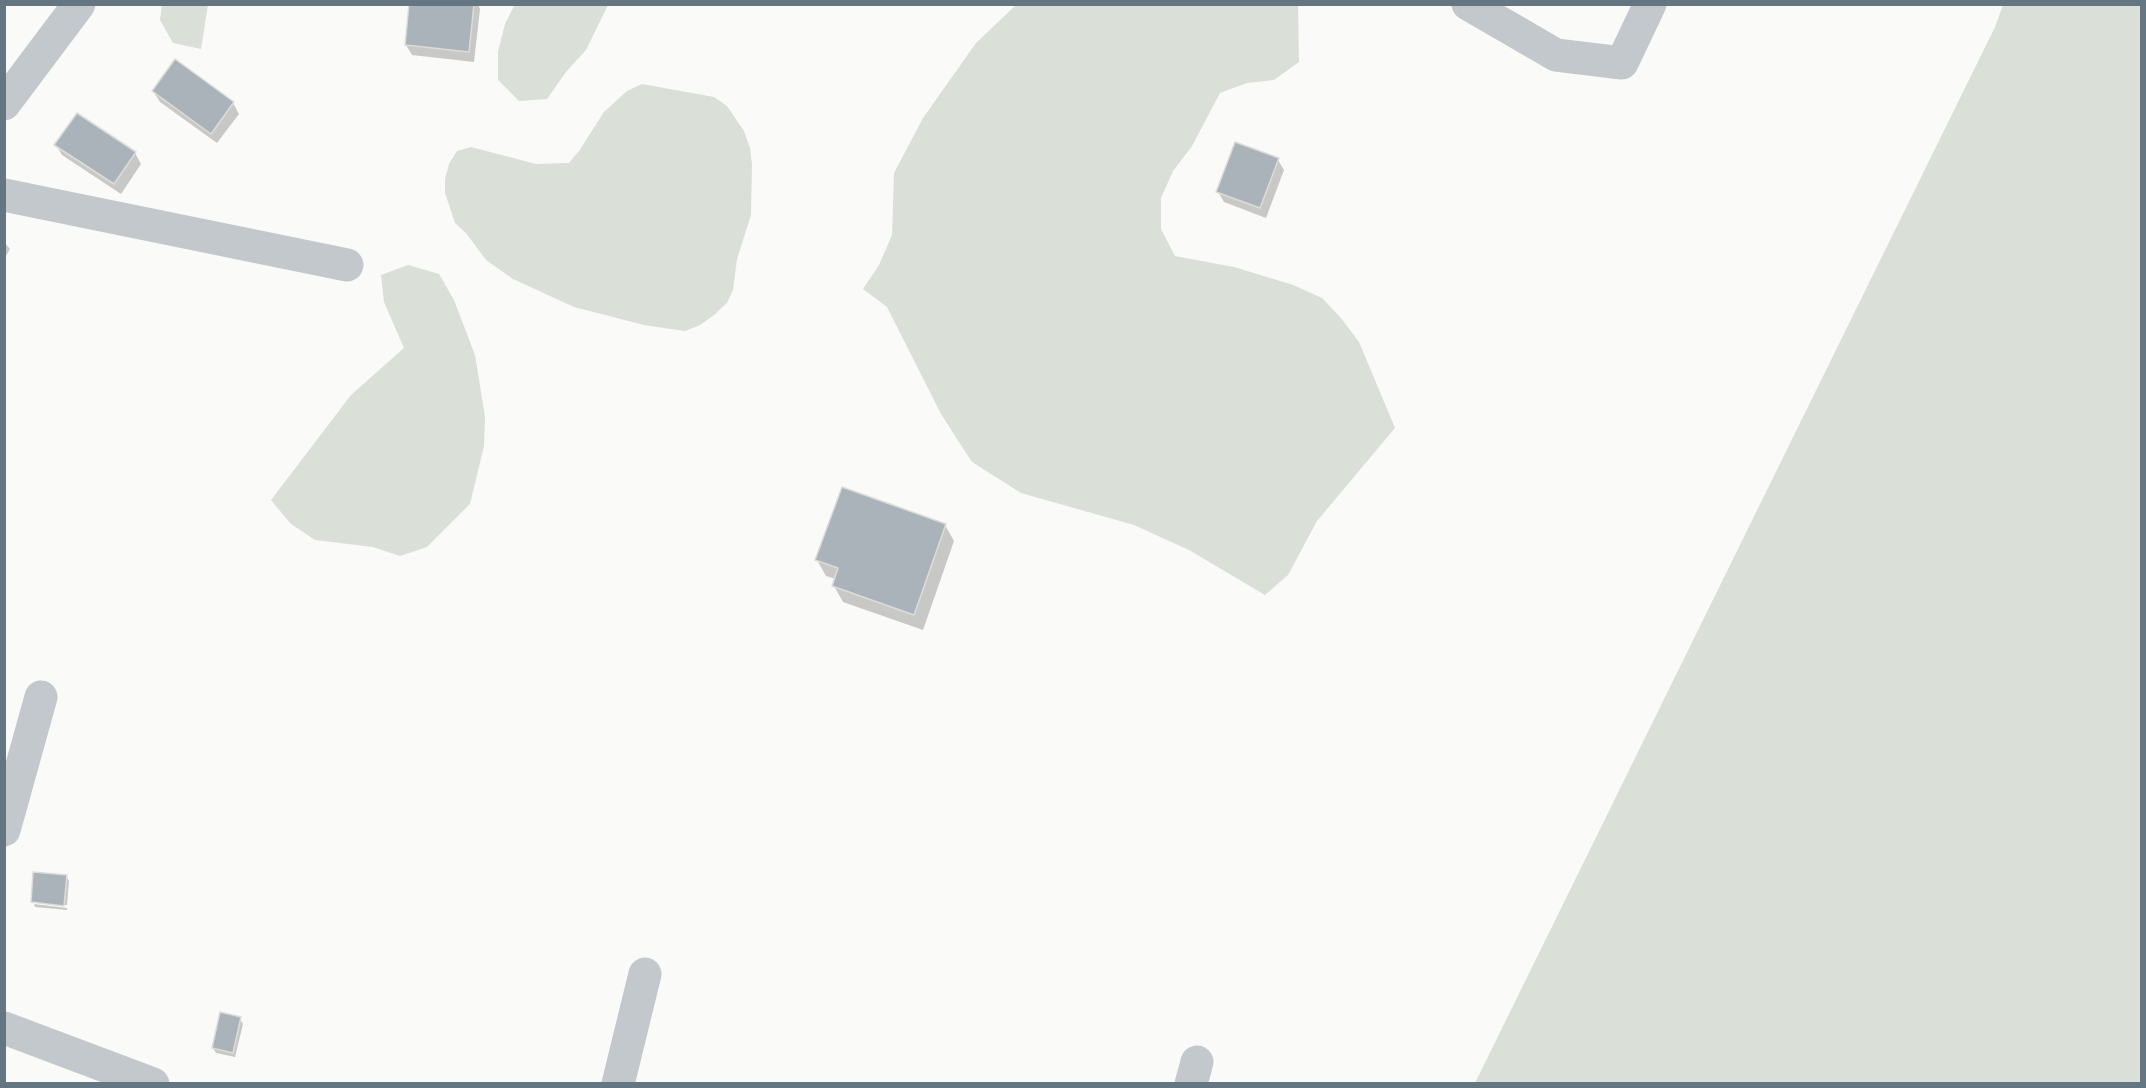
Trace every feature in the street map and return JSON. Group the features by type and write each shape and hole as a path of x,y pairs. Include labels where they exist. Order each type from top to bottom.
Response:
{"street":[{"path":"4,104 79,4"},
{"path":"1468,4 1556,55 1622,63 1650,4"},
{"path":"4,195 347,265"},
{"path":"4,830 41,697"},
{"path":"618,1083 645,974"},
{"path":"4,1028 153,1083"}],"shaded area":[{"path":"515,4 608,5 586,50 566,72 547,99 519,101 498,80 498,52 505,24"},
{"path":"162,5 208,5 201,49 173,43 160,20"},
{"path":"1016,5 1298,5 1299,62 1274,80 1247,83 1220,93 1192,146 1173,171 1161,198 1161,229 1175,256 1234,267 1293,285 1322,298 1359,342 1395,428 1317,521 1288,575 1265,595 1189,550 1134,525 1021,493 972,462 941,414 887,307 863,289 879,265 892,235 894,173 923,118 976,43"},
{"path":"2003,5 2141,5 2141,1083 1475,1083 1995,27"},
{"path":"642,84 714,97 727,106 744,131 750,148 751,215 737,259 733,290 727,303 714,315 700,325 685,331 644,325 574,307 513,279 486,260 466,233 455,223 445,193 445,179 449,164 457,151 471,147 536,164 569,163 604,112 627,91"},
{"path":"408,265 439,274 454,300 475,355 485,417 484,446 470,504 427,547 400,556 373,547 315,540 291,524 271,500 351,395 404,348 384,302 381,275"}],"building":[{"path":"409,4 474,4 469,52 405,45"},
{"path":"175,59 234,102 211,134 152,91"},
{"path":"77,113 136,152 114,184 54,145"},
{"path":"1235,142 1279,158 1260,208 1216,192"},
{"path":"842,487 946,524 914,615 832,586 838,568 815,560"},
{"path":"33,872 67,875 64,906 31,902"},
{"path":"220,1012 241,1017 233,1053 212,1048"}]}
